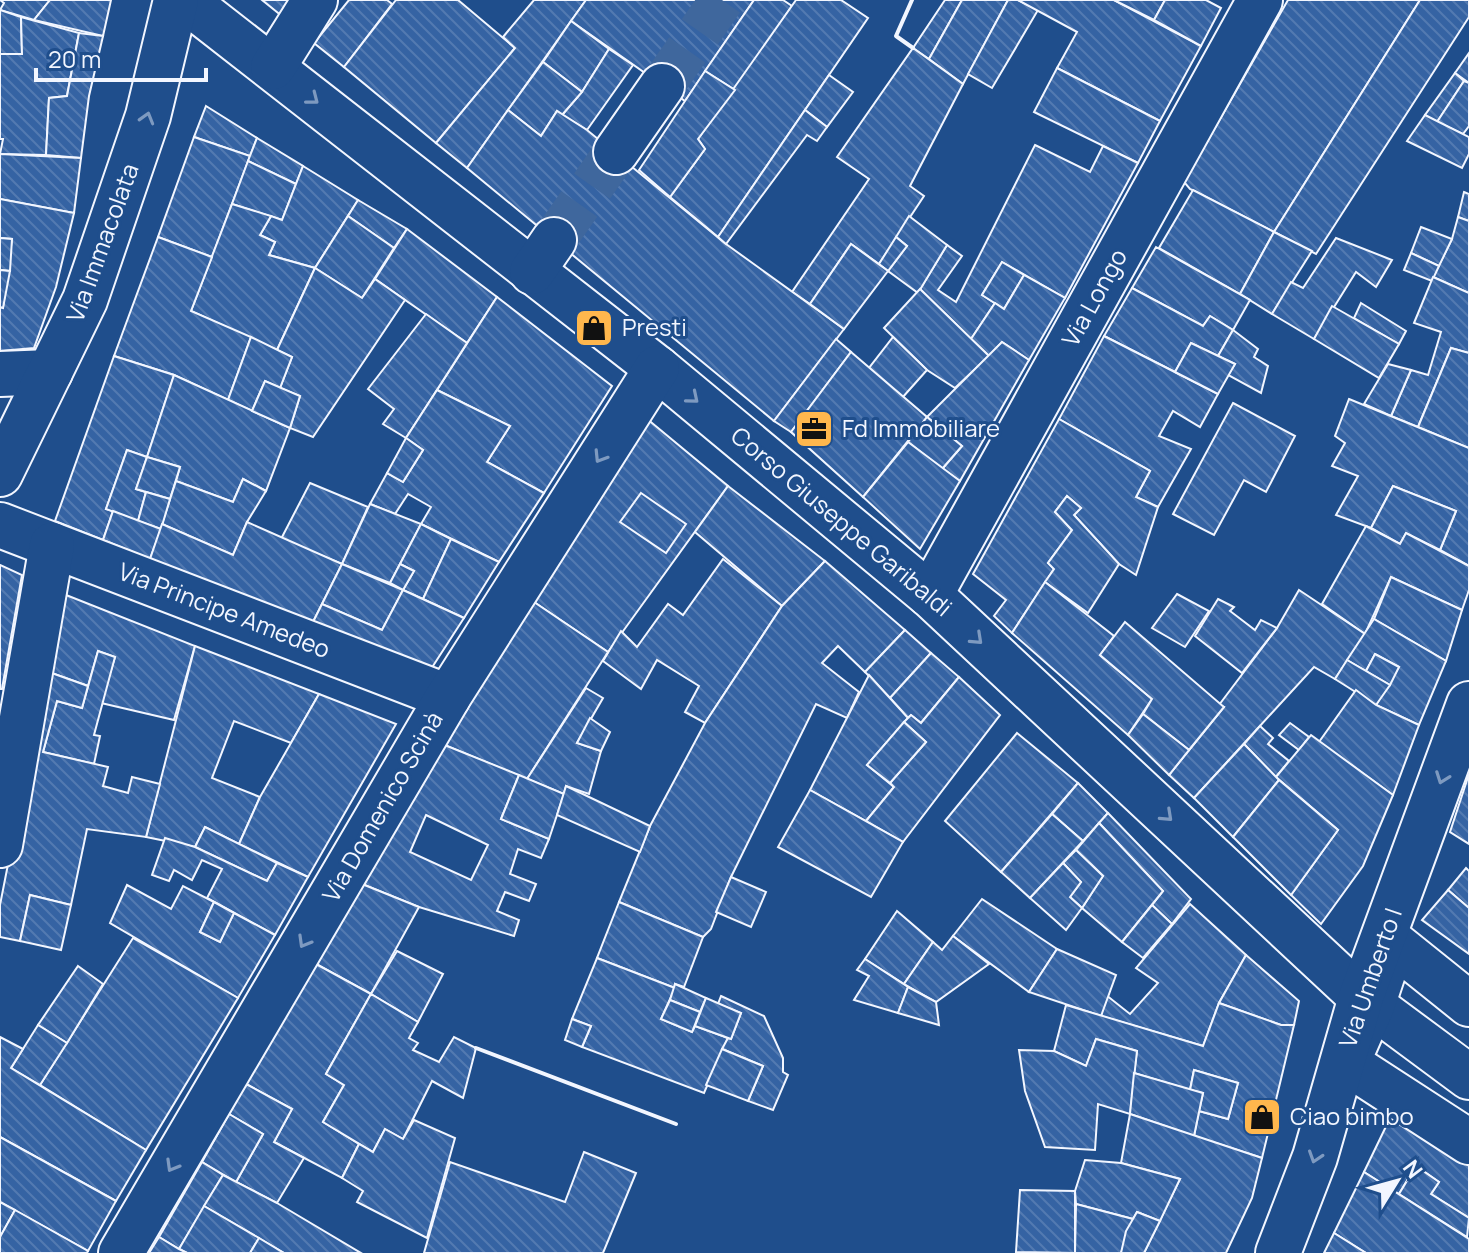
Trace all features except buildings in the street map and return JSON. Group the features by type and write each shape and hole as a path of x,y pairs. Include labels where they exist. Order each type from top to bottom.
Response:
{"street":[{"name":"Via Immacolata","path":"0,474 85,300 148,116 176,0"},
{"name":"Corso Giuseppe Garibaldi","path":"185,0 273,67 543,256 657,368 930,595 1367,1002 1469,1077"},
{"path":"273,67 315,0"},
{"name":"Via Longo","path":"930,595 1260,0"},
{"path":"616,152 662,86"},
{"name":"Via Domenico Scinà","path":"121,1253 448,697 657,368"},
{"path":"0,374 50,372"},
{"name":"Via Principe Amedeo","path":"0,525 448,697"},
{"path":"0,845 52,545"},
{"name":"Via Umberto I","path":"1278,1253 1315,1157 1469,704"},
{"path":"1469,1004 1393,943 1367,1002 1347,1063 1469,1142"}],"tunnel":[{"path":"662,86 722,0"},
{"path":"554,240 616,152"}],"wall":[{"path":"912,0 896,36 913,48"},
{"path":"476,1048 676,1124"}],"place":[{"name":"Presti","path":"594,328"},
{"name":"Fd Immobiliare","path":"814,429"},
{"name":"Ciao bimbo","path":"1262,1117"}]}
